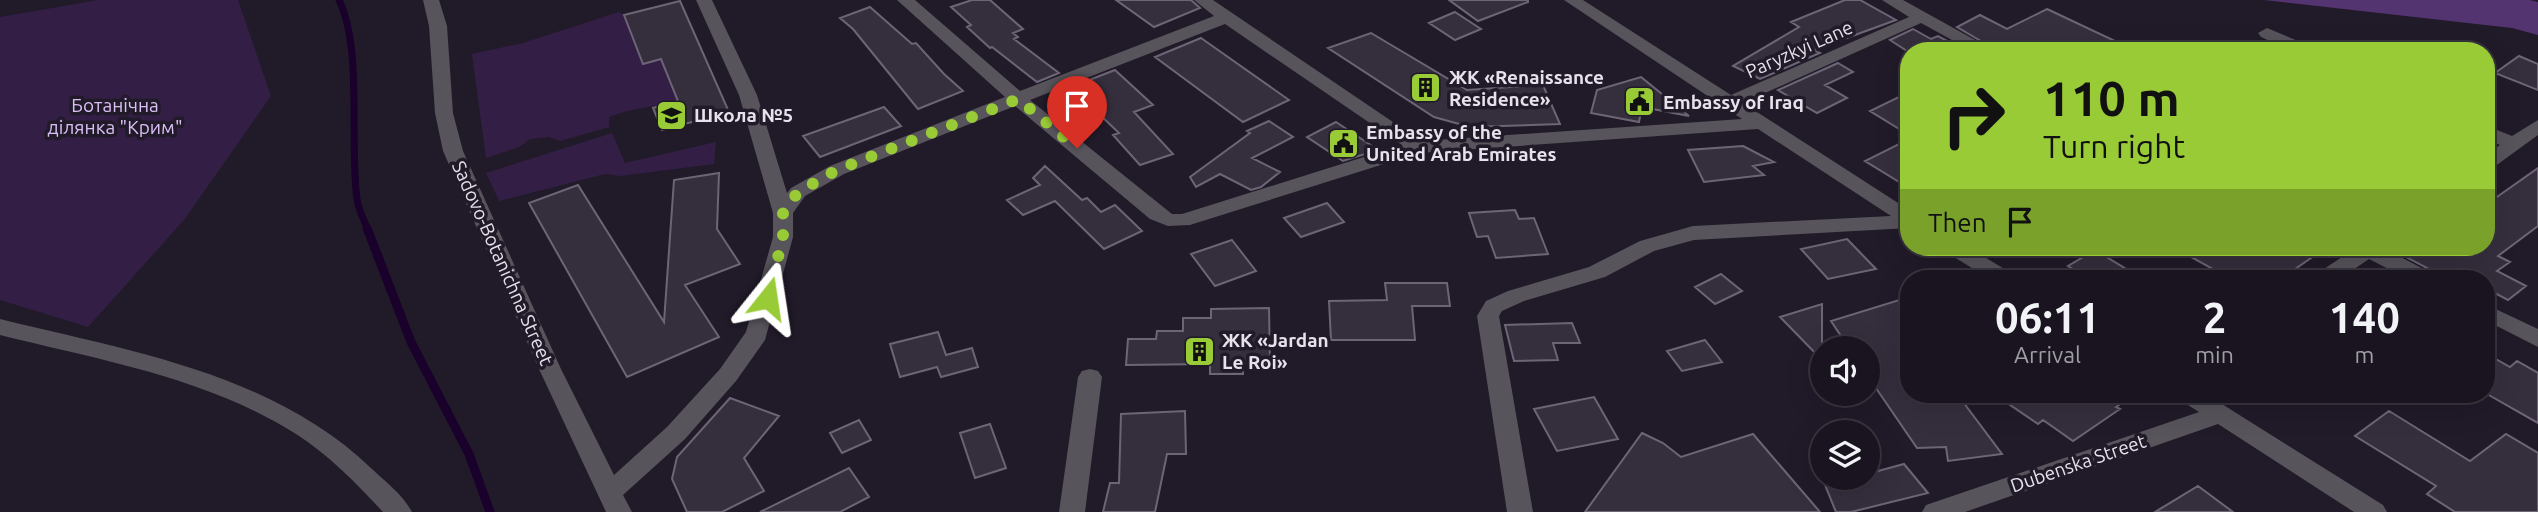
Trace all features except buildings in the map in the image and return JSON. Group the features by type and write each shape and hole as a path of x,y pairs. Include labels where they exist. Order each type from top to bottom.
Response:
{"street":[{"name":"Sadovo-Botanichna Street","path":"431,0 438,26 444,113 453,151 550,369 619,512"},
{"path":"610,492 637,471 676,433 727,375 757,334 780,248 783,213 748,95 704,0"},
{"path":"905,0 1018,99 1157,214 1175,221 1417,147 1764,124"},
{"path":"1202,0 1417,147"},
{"path":"1572,0 1900,215"},
{"path":"1890,0 1969,42"},
{"path":"783,213 798,192 837,170 1227,17"},
{"name":"Paryzkyi Lane","path":"1730,102 1923,18"},
{"path":"2267,33 2286,42"},
{"path":"2495,157 2538,125"},
{"path":"2495,136 2513,144"},
{"path":"1520,512 1488,316 1494,306 1516,296 1597,272 1647,246 1693,233 1900,222"},
{"path":"1968,256 1990,270"},
{"path":"2337,270 2357,256"},
{"path":"2383,256 2408,270"},
{"path":"2495,316 2538,339"},
{"path":"0,327 218,385 303,427 360,471 399,512"},
{"path":"1072,512 1090,377"},
{"path":"2203,403 2374,512"},
{"name":"Dubenska Street","path":"1935,512 2221,414"}],"green space":[{"name":"Ботанічна ділянка \"Крим\"","path":"98,0 238,0 271,96 184,220 88,327 0,300 0,17"},
{"path":"619,12 624,15 643,63 661,59 678,101 617,114 609,117 609,127 560,141 549,137 530,139 519,147 486,158 472,54 523,43"},
{"path":"612,133 625,163 716,142 714,164 620,176 605,174 499,201 486,173"}],"shaded area":[{"path":"2264,0 2530,0 2538,2 2538,35 2512,28"}],"waterway":[{"path":"339,0 351,44 357,199 368,230"},
{"path":"367,228 411,342 469,454 490,512"}],"place":[{"name":"ЖК «Renaissance Residence»","path":"1426,88"},
{"name":"Embassy of Iraq","path":"1640,102"},
{"name":"Школа №5","path":"671,115"},
{"name":"Embassy of the United Arab Emirates","path":"1343,143"},
{"name":"ЖК «Jardan Le Roi»","path":"1199,351"}],"route":[{"path":"768,298 783,237 783,213 798,192 837,170 1018,99 1077,148"}]}
